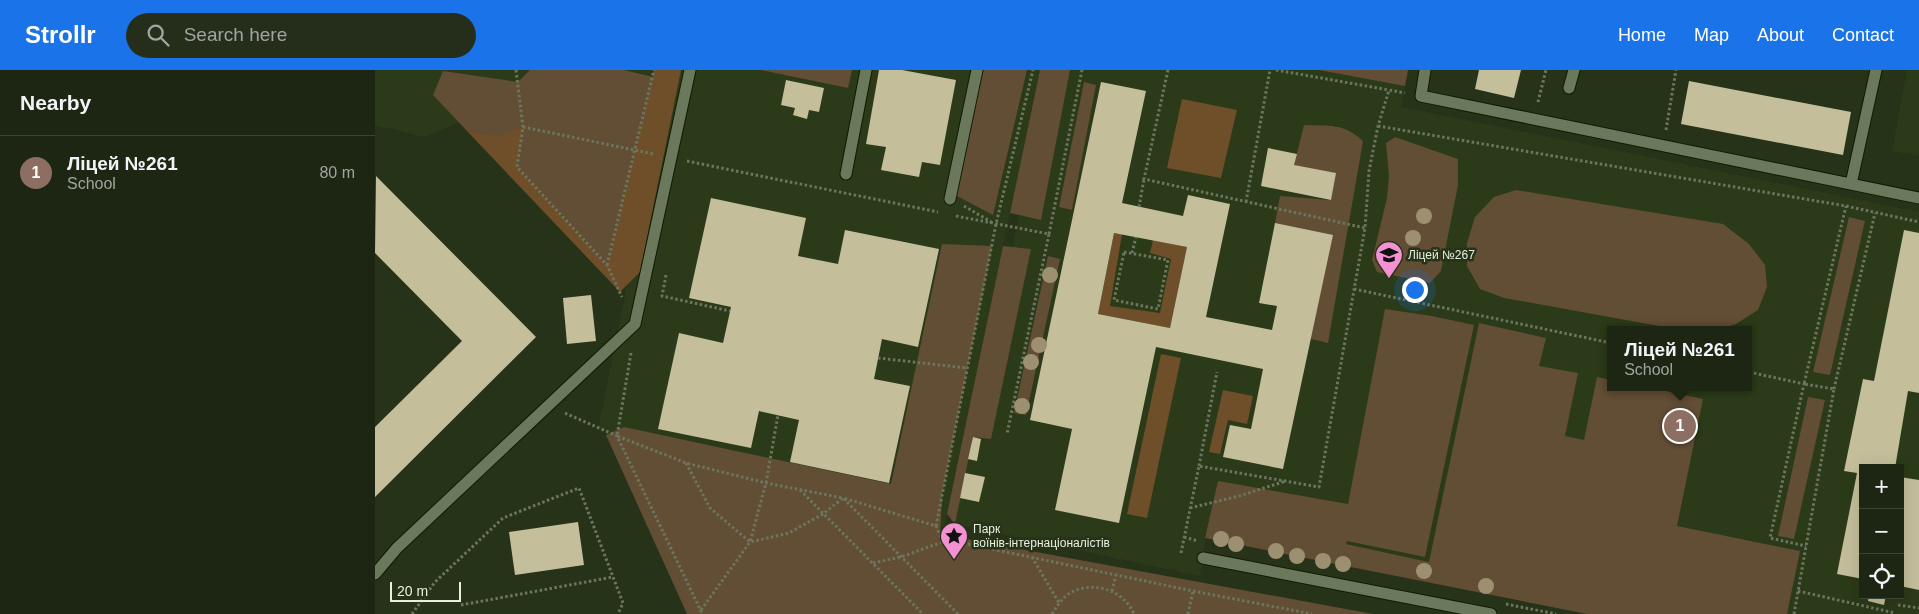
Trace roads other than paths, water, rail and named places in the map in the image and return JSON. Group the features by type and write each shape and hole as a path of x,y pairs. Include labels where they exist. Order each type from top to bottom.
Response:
{"lane":[{"path":"375,574 397,548 635,324 690,70"},
{"path":"846,174 866,70"},
{"path":"950,199 977,70"},
{"path":"1425,70 1421,96 1919,198"},
{"path":"1569,88 1574,70"},
{"path":"1851,184 1875,70"},
{"path":"1203,558 1491,614"}],"place":[{"name":"Ліцей №267","path":"1389,279"},
{"name":"Ліцей №261","path":"1680,426"},
{"name":"Парк воїнів-інтернаціоналістів","path":"954,560"}]}
